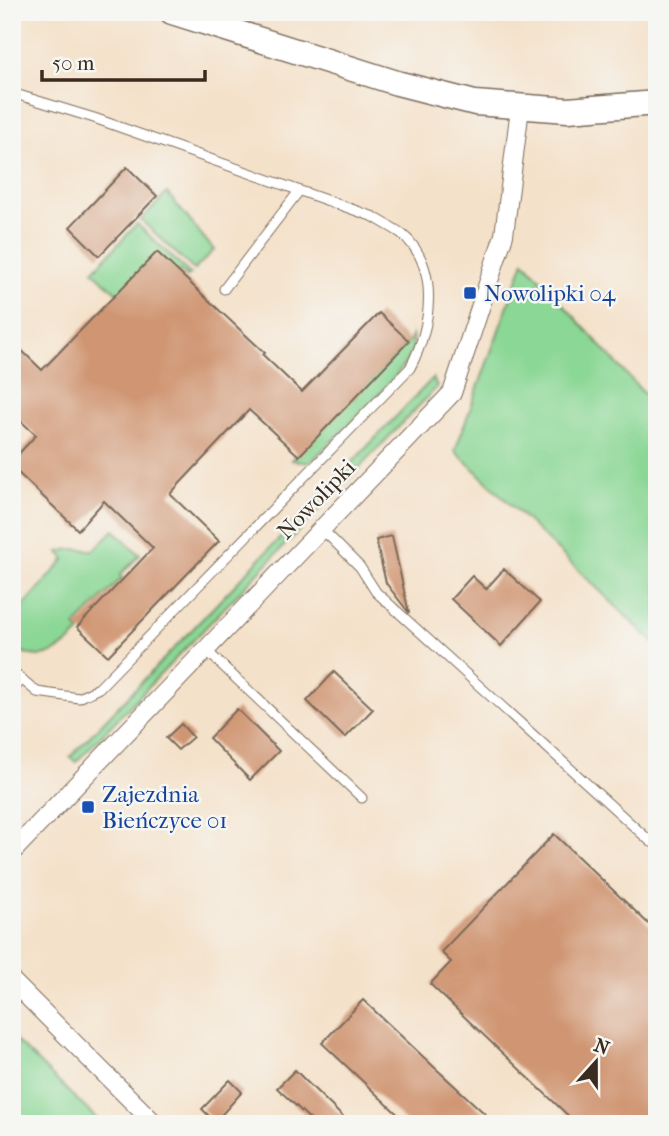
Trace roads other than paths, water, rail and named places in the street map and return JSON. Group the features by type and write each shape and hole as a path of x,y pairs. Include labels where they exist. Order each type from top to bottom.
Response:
{"main road":[{"path":"172,12 443,96 520,108 580,110 657,103"}],"street":[{"name":"Nowolipki","path":"12,852 453,393 504,235 520,108"},
{"path":"12,981 155,1124"}],"lane":[{"path":"12,93 374,217 403,235 424,265 429,304 421,348 410,368 99,688 79,698 37,692 12,671"},
{"path":"224,289 299,191"},
{"path":"322,529 360,567 376,592 651,842"},
{"path":"206,650 362,798"},
{"path":"12,691 22,679"}],"place":[{"name":"Nowolipki 04","path":"470,293"},
{"name":"Zajezdnia Bieńczyce 01","path":"88,807"}]}
